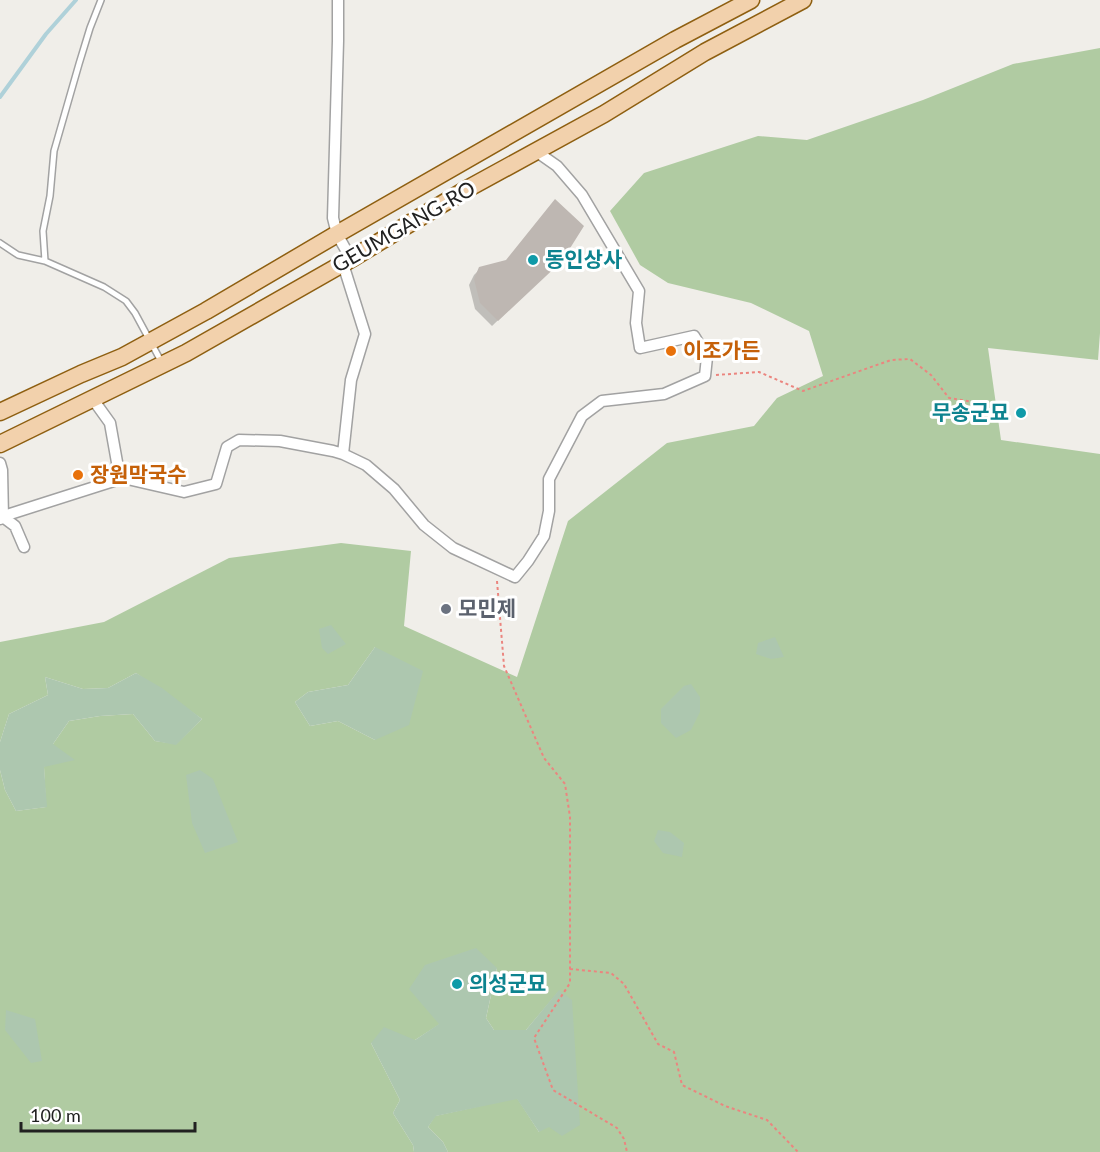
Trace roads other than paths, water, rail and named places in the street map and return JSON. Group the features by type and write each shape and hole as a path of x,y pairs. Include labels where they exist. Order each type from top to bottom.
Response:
{"main road":[{"name":"GEUMGANG-RO","path":"0,412 122,357 206,311 675,40 751,0"},
{"name":"GEUMGANG-RO","path":"0,444 205,342 467,189 604,114 705,52 803,0"}],"street":[{"path":"338,0 333,218 336,234 347,261 365,334 351,380 343,454"},
{"path":"2,518 120,478 184,492 216,483 227,447 239,440 280,441 333,451 366,465 394,489 424,525 453,548 515,577 544,536 549,511 549,480 582,416 602,401 664,394 705,376 707,357 694,336 640,348 636,323 639,291 582,195 557,166 537,152"},
{"path":"92,398 110,423 120,478"},
{"path":"0,463 2,518"},
{"path":"2,518 15,526 24,547"}],"lane":[{"path":"45,261 43,231 50,196 54,151 90,28 101,0"},
{"path":"0,243 18,255 45,261 104,287 126,301 163,364"}],"waterway":[{"path":"0,97 46,34 76,0"}],"place":[{"name":"동인상사","path":"533,260"},
{"name":"이조가든","path":"671,351"},
{"name":"무송군묘","path":"1021,413"},
{"name":"장원막국수","path":"78,475"},
{"name":"모민제","path":"446,609"},
{"name":"의성군묘","path":"457,984"}]}
